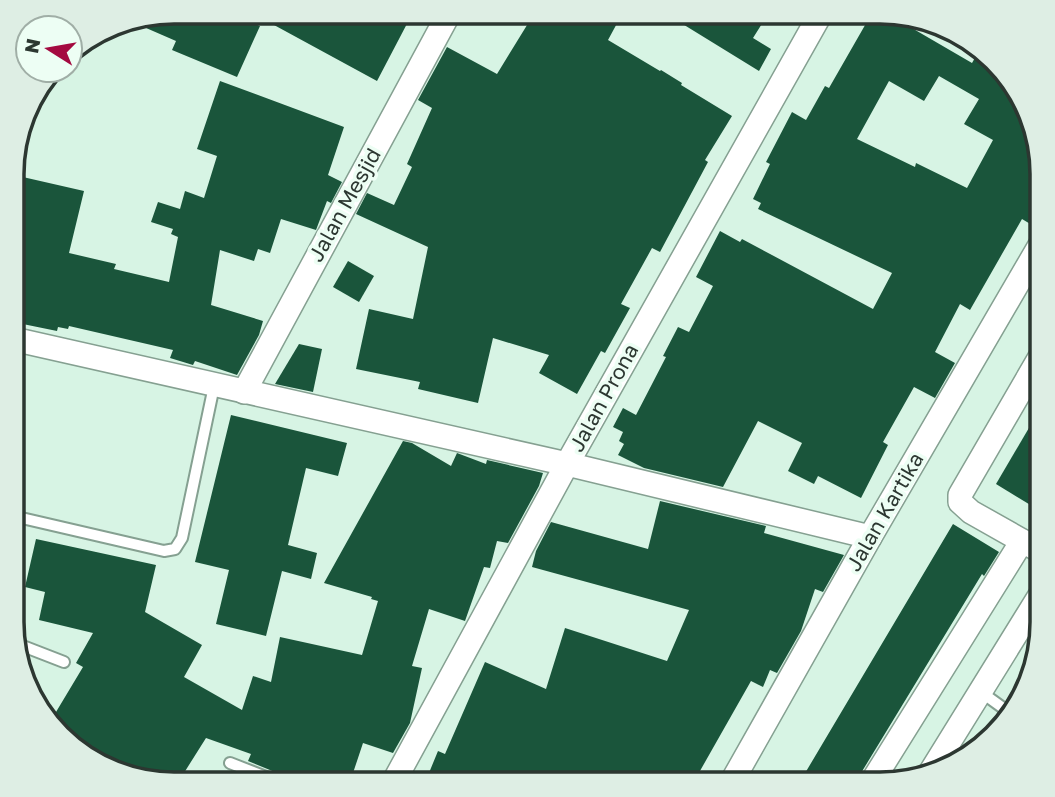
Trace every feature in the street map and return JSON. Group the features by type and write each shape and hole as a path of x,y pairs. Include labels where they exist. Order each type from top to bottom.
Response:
{"street":[{"name":"Jalan Mesjid","path":"244,392 444,24"},
{"name":"Jalan Prona","path":"400,772 567,464 814,25"},
{"name":"Jalan Kartika","path":"737,772 1030,262"},
{"path":"24,342 567,464 870,537"},
{"path":"1030,374 960,495 960,502 971,512 1030,545"},
{"path":"878,772 1022,541"},
{"path":"938,761 1030,612"}],"lane":[{"path":"25,519 164,551 175,549 182,538 214,386"},
{"path":"27,648 64,663"},
{"path":"981,692 1003,708"},
{"path":"230,763 252,772"}],"building":[{"path":"174,24 260,26 237,77 172,50 176,41 146,28"},
{"path":"272,24 407,24 377,81"},
{"path":"527,24 616,25 608,40 661,70 732,116 705,160 708,162 660,252 652,248 621,304 630,308 605,353 601,351 577,394 539,373 549,355 493,338 478,403 418,389 420,382 356,369 369,309 413,319 428,247 356,214 367,193 394,205 412,167 407,164 432,108 418,100 447,47 497,74"},
{"path":"684,25 761,25 753,38 771,49 759,71"},
{"path":"865,25 910,27 972,63 975,58 1000,83 1015,108 1028,145 1030,224 1022,219 970,310 960,304 935,352 955,363 935,398 914,387 883,442 888,445 861,498 818,476 814,484 788,471 802,443 758,421 723,487 644,468 618,455 624,444 619,441 623,432 613,427 623,408 636,415 678,327 689,332 713,286 696,277 720,231 740,242 742,239 873,309 892,273 758,209 761,203 753,199 770,164 766,162 792,112 806,120 825,86 829,88","holes":["939,76 979,99 964,124 993,140 967,188 857,139 889,81 924,101"]},
{"path":"220,81 344,127 328,175 342,182 331,203 327,201 316,230 281,219 270,253 258,249 254,261 220,250 211,305 263,321 259,335 237,375 195,361 193,365 170,358 173,350 69,326 68,329 58,327 57,331 24,324 24,177 84,191 69,253 116,264 114,269 169,282 178,237 171,234 173,229 151,222 158,202 180,209 185,191 204,198 217,156 197,149"},
{"path":"348,261 374,276 359,302 333,287"},
{"path":"299,344 322,349 313,392 275,384"},
{"path":"231,415 347,443 338,476 306,468 288,545 317,553 311,579 282,571 266,636 216,624 229,570 195,562"},
{"path":"1030,426 1030,505 996,484"},
{"path":"403,441 412,443 451,466 457,453 486,464 487,460 543,473 539,486 508,543 497,541 490,568 484,567 465,621 429,609 412,666 422,668 410,723 393,753 363,743 353,772 275,772 248,761 251,754 206,738 185,772 145,770 117,761 91,747 68,729 55,714 83,667 76,663 93,633 39,620 45,592 25,587 36,539 156,565 145,612 202,645 184,677 242,710 253,676 271,682 280,637 362,655 378,601 324,583"},
{"path":"660,501 766,526 764,533 844,555 823,592 815,589 801,631 777,673 770,670 763,687 751,681 699,772 429,772 438,751 445,754 485,662 546,689 565,628 667,661 689,610 532,567 536,551 551,522 648,549"},
{"path":"953,524 999,552 984,576 982,574 862,772 806,772"}]}
